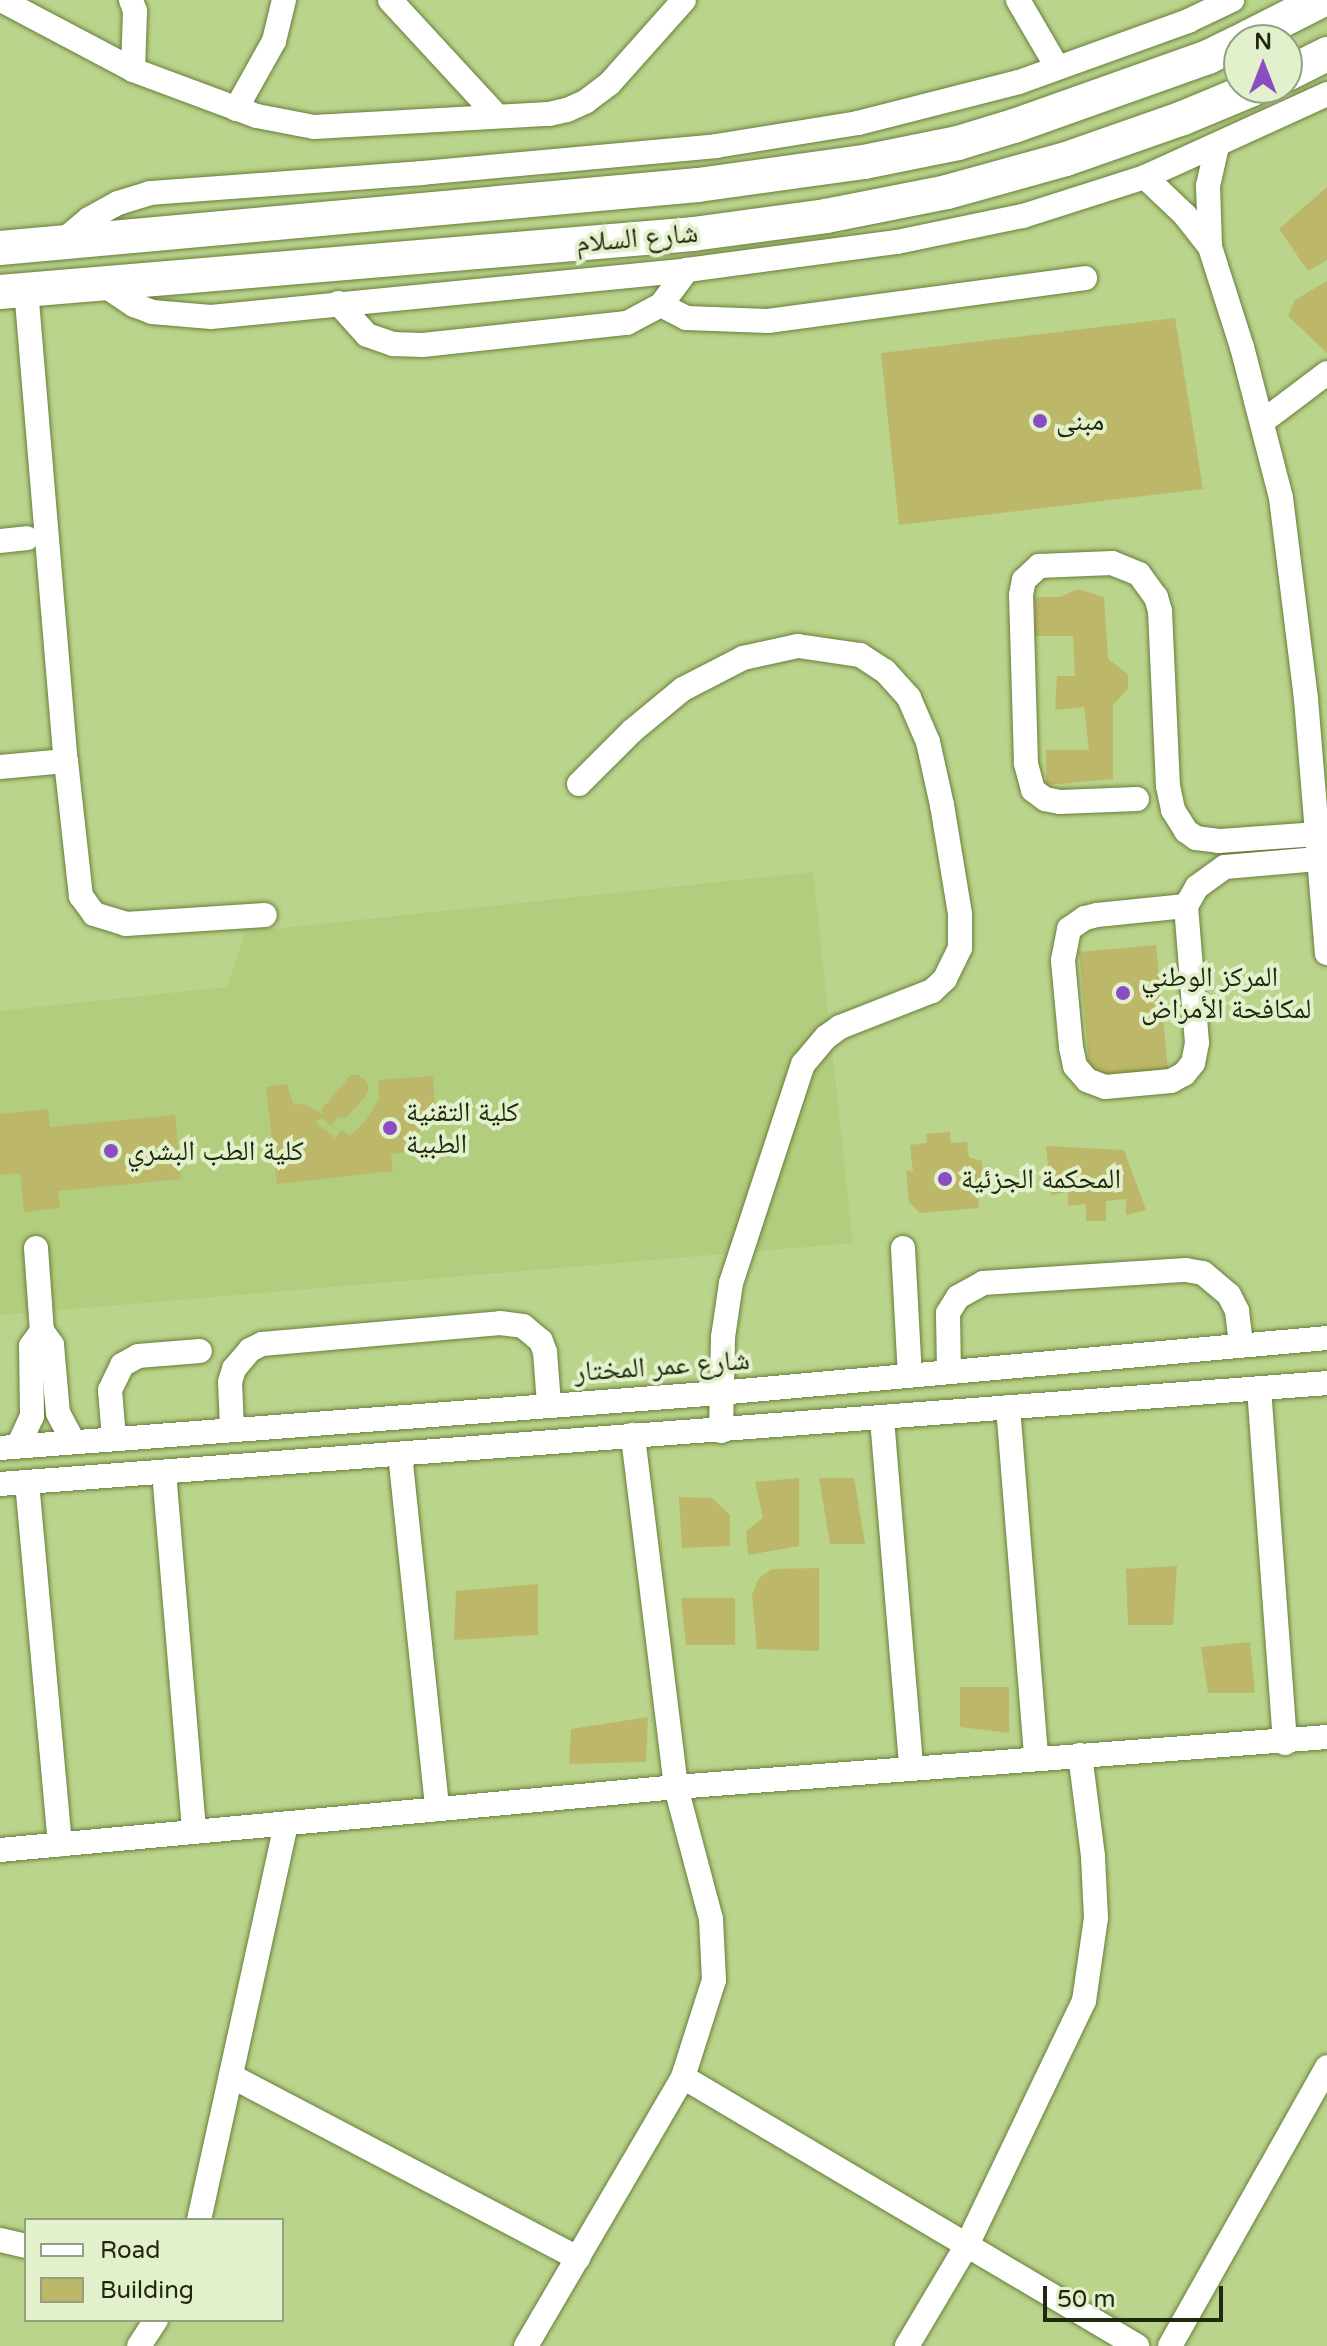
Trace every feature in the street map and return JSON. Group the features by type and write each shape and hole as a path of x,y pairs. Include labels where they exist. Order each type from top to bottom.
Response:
{"highway":[{"name":"شارع السلام","path":"1275,24 1322,0"},
{"name":"شارع السلام","path":"0,248 698,185 864,162 958,143 1014,126 1223,50"},
{"path":"1303,66 1327,54"},
{"name":"شارع السلام","path":"13,290 693,234 826,216 947,192 1066,159 1223,100"}],"street":[{"path":"1,0 133,70 236,109 275,121 314,127 549,114 585,102 610,83 652,40 684,0"},
{"path":"131,0 135,11 133,70"},
{"path":"236,109 274,41 284,0"},
{"path":"390,0 497,116"},
{"path":"1018,0 1057,67"},
{"path":"64,240 108,208 150,193 421,173 747,141 858,123 956,100 1057,67 1188,21 1232,0"},
{"path":"101,283 134,305 172,317 211,317 687,270 897,242 1023,216 1145,177 1327,94"},
{"path":"1217,146 1207,206 1210,247 1242,347 1281,498 1317,698 1316,834 1327,953"},
{"path":"1145,177 1185,215 1210,247"},
{"path":"338,303 367,335 408,345 609,327 645,315 661,305 687,270"},
{"path":"661,305 686,318 768,321 1085,278"},
{"path":"13,290 78,886 86,906 94,914 126,924 265,915"},
{"path":"1262,422 1327,373"},
{"path":"0,541 27,538"},
{"path":"1137,799 1060,802 1045,799 1033,790 1026,763 1021,595 1027,574 1039,566 1112,563 1139,574 1156,597 1160,611 1168,786 1173,810 1186,831 1196,838 1219,841 1316,834"},
{"path":"579,784 632,731 683,689 743,658 798,646 860,655 885,671 909,698 921,727 942,805 962,931 954,964 932,991 840,1027 826,1037 803,1064 731,1283 719,1393 721,1431"},
{"path":"0,767 66,761"},
{"path":"1186,906 1097,915 1085,918 1069,929 1063,960 1071,1047 1075,1066 1087,1080 1105,1087 1171,1081 1184,1074 1193,1063 1197,1043 1186,906 1197,887 1225,867 1318,859"},
{"path":"36,1248 42,1331 52,1345 58,1413 73,1441"},
{"path":"903,1248 910,1376"},
{"path":"949,1372 948,1313 965,1290 983,1283 1186,1270 1203,1273 1229,1295 1237,1311 1241,1346"},
{"path":"232,1429 230,1382 234,1369 250,1350 262,1344 500,1323 523,1326 541,1341 545,1352 549,1404"},
{"path":"9,1447 32,1416 31,1346 42,1331"},
{"name":"شارع عمر المختار","path":"9,1447 719,1393 1327,1338"},
{"path":"114,1438 110,1390 122,1365 138,1356 200,1351"},
{"path":"0,1484 1327,1383"},
{"path":"1259,1388 1285,1743"},
{"path":"1008,1407 1036,1758"},
{"path":"882,1419 911,1768"},
{"path":"526,2346 683,2077 714,1980 711,1919 676,1787 633,1435"},
{"path":"400,1454 437,1809"},
{"path":"164,1472 194,1832"},
{"path":"27,1482 60,1844"},
{"path":"0,1850 676,1787 1036,1758 1285,1743 1327,1737"},
{"path":"907,2346 967,2245 1084,2001 1096,1918 1093,1856 1080,1755"},
{"path":"199,2218 286,1823"},
{"path":"1170,2346 1327,2067"},
{"path":"231,2076 578,2258"},
{"path":"683,2077 1137,2346"},
{"path":"0,2240 24,2246"},
{"path":"139,2346 155,2322"}],"shaded area":[{"path":"813,872 853,1243 0,1315 0,1011 227,987 245,932"}],"building":[{"path":"1327,187 1327,260 1308,271 1279,229"},
{"path":"1327,281 1327,353 1288,316 1295,300"},
{"name":"مبنى","path":"1175,318 1203,489 899,525 881,353"},
{"path":"1078,589 1104,597 1108,659 1128,674 1128,689 1113,705 1113,779 1046,785 1046,750 1089,750 1084,707 1055,710 1057,676 1075,676 1073,636 1035,636 1035,597 1060,597"},
{"path":"1156,945 1168,1069 1090,1076 1079,952"},
{"name":"كلية التقنية الطبية","path":"351,1075 358,1075 366,1081 369,1087 366,1096 347,1117 337,1118 331,1126 322,1118 315,1122 335,1138 342,1130 350,1136 366,1120 379,1099 378,1080 433,1076 435,1110 420,1110 425,1122 423,1131 406,1133 408,1152 391,1154 393,1171 277,1184 266,1087 287,1084 293,1105 305,1104 322,1114 321,1110"},
{"path":"48,1109 50,1127 175,1115 181,1179 58,1191 60,1208 24,1212 20,1173 0,1175 0,1114"},
{"name":"المحكمة الجزئية","path":"950,1132 951,1143 967,1142 969,1157 982,1161 984,1187 977,1188 979,1208 920,1213 909,1202 906,1170 913,1172 910,1145 927,1143 926,1134"},
{"path":"1046,1146 1124,1150 1146,1210 1126,1215 1126,1199 1106,1201 1106,1221 1086,1221 1086,1204 1068,1206 1068,1192 1051,1195"},
{"path":"799,1478 799,1546 748,1555 746,1531 763,1518 755,1482"},
{"path":"819,1478 854,1478 865,1544 830,1544"},
{"path":"679,1497 712,1498 730,1515 730,1546 682,1548"},
{"path":"1177,1566 1173,1625 1128,1625 1126,1569"},
{"path":"819,1568 819,1651 757,1649 752,1595 759,1578 772,1569"},
{"path":"538,1584 538,1635 454,1640 456,1591"},
{"path":"681,1598 735,1598 735,1645 686,1645"},
{"path":"1250,1642 1255,1693 1208,1693 1201,1647"},
{"path":"960,1687 1009,1687 1009,1733 960,1727"},
{"path":"648,1717 646,1762 569,1764 571,1729"}],"place":[{"name":"مبنى","path":"1040,421"},
{"name":"المركز الوطني لمكافحة الأمراض","path":"1123,993"},
{"name":"كلية التقنية الطبية","path":"390,1128"},
{"name":"كلية الطب البشري","path":"111,1151"},
{"name":"المحكمة الجزئية","path":"945,1179"}]}
